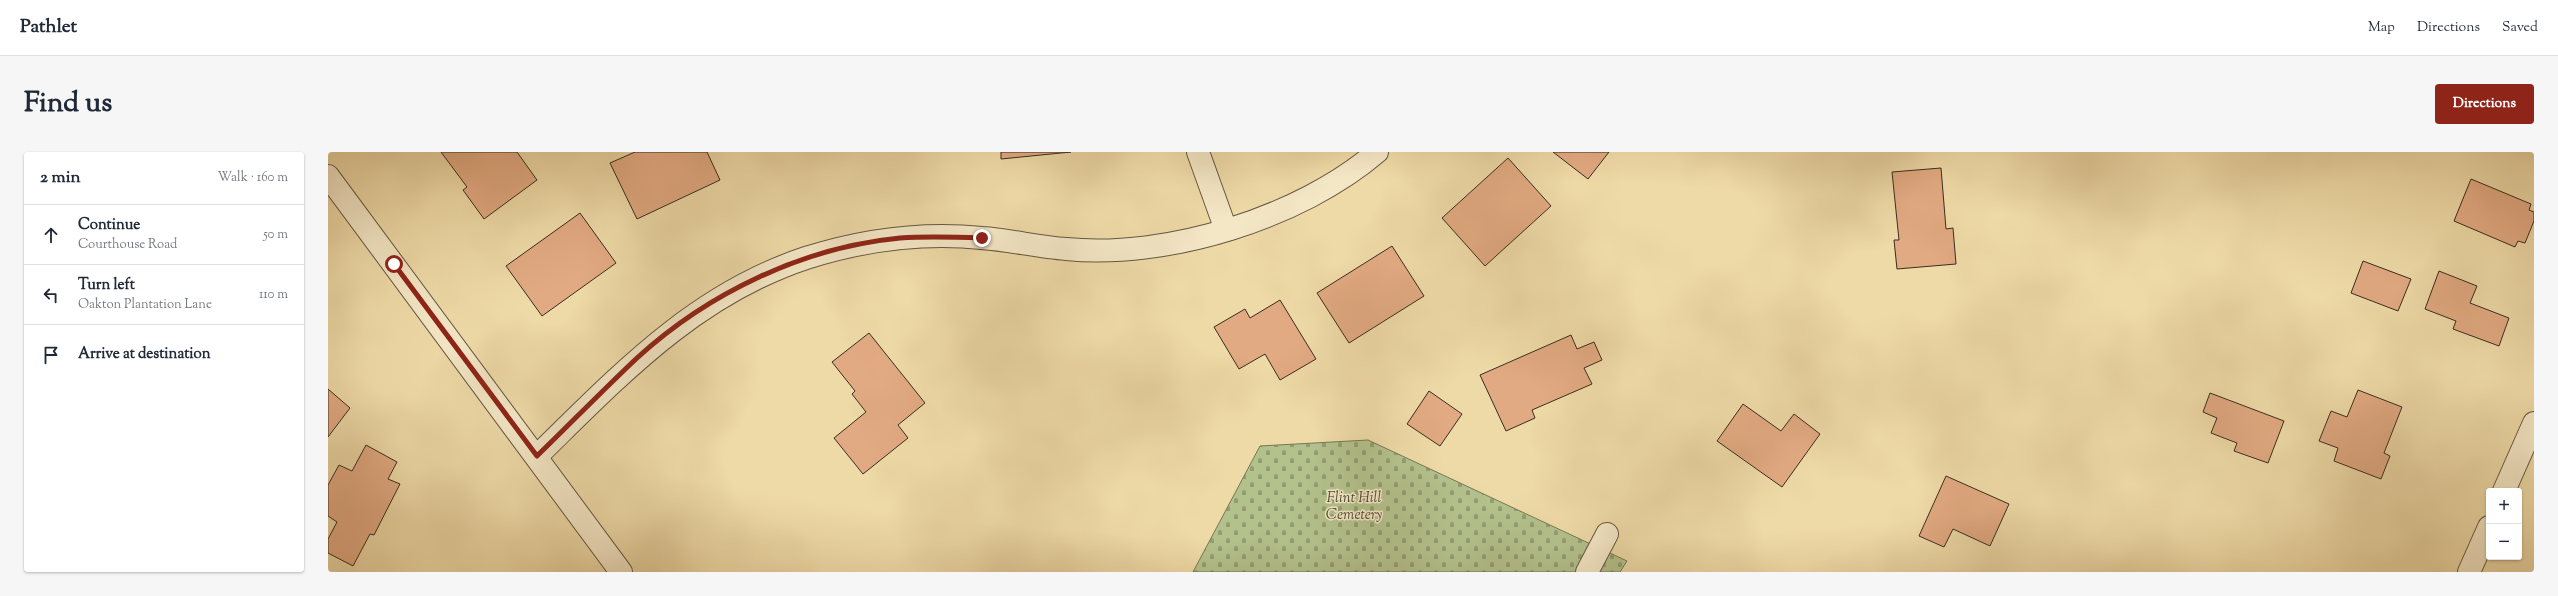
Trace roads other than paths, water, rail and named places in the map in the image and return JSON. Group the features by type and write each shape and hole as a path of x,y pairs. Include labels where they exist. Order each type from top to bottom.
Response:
{"street":[{"path":"1198,152 1226,230"},
{"path":"537,456 638,358 684,321 744,284 775,269 808,258 871,242 900,238 936,236 982,238 1068,250 1114,249 1173,242 1226,230 1294,204 1321,190 1377,152"},
{"path":"328,176 537,456 621,572"},
{"path":"2505,488 2534,423"},
{"path":"1587,572 1607,534"},
{"path":"2469,572 2486,534"}],"park label":[{"name":"Flint Hill Cemetery","path":"1354,506"}]}
